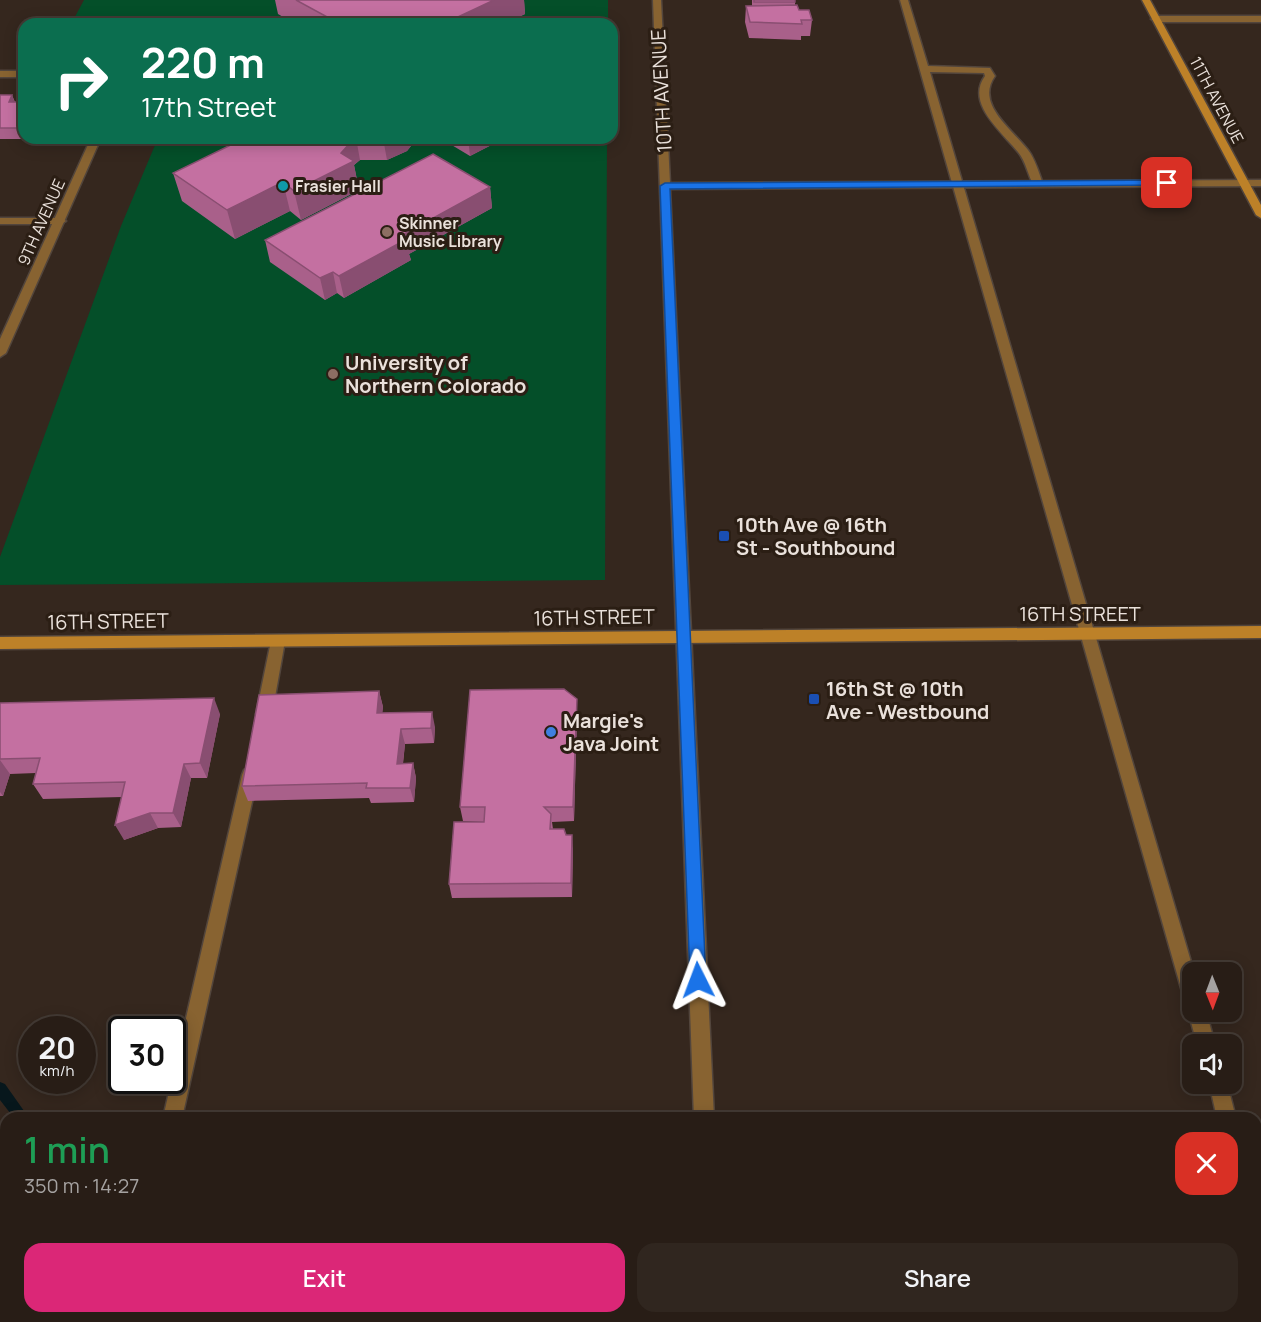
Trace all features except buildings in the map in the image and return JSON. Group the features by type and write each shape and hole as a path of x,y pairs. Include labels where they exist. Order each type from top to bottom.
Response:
{"main road":[{"name":"11TH AVENUE","path":"1146,0 1261,215"},
{"name":"16TH STREET","path":"0,644 1261,632"}],"street":[{"name":"10TH AVENUE","path":"657,0 704,1112"},
{"path":"904,0 956,184 1090,633 1183,962"},
{"path":"1156,19 1261,19"},
{"path":"924,69 987,70 990,76 984,84 983,97 1003,131 1024,152 1038,184"},
{"path":"0,74 18,74"},
{"name":"9TH AVENUE","path":"0,353 93,144"},
{"path":"665,186 1261,183"},
{"path":"0,221 61,221"},
{"path":"259,734 278,641"},
{"path":"173,1112 254,757"},
{"path":"1221,1094 1225,1112"}],"green space":[{"path":"84,0 608,0 608,18 74,18"},
{"name":"University of Northern Colorado","path":"155,144 607,144 605,580 0,585 0,557 121,226"}],"waterway":[{"path":"0,1089 18,1112"}],"place":[{"name":"Frasier Hall","path":"283,186"},
{"name":"Skinner Music Library","path":"387,232"},
{"name":"University of Northern Colorado","path":"333,374"},
{"name":"10th Ave @ 16th St - Southbound","path":"724,536"},
{"name":"16th St @ 10th Ave - Westbound","path":"814,699"},
{"name":"Margie's Java Joint","path":"551,732"}],"route":[{"path":"698,980 665,186 1167,183"}]}
